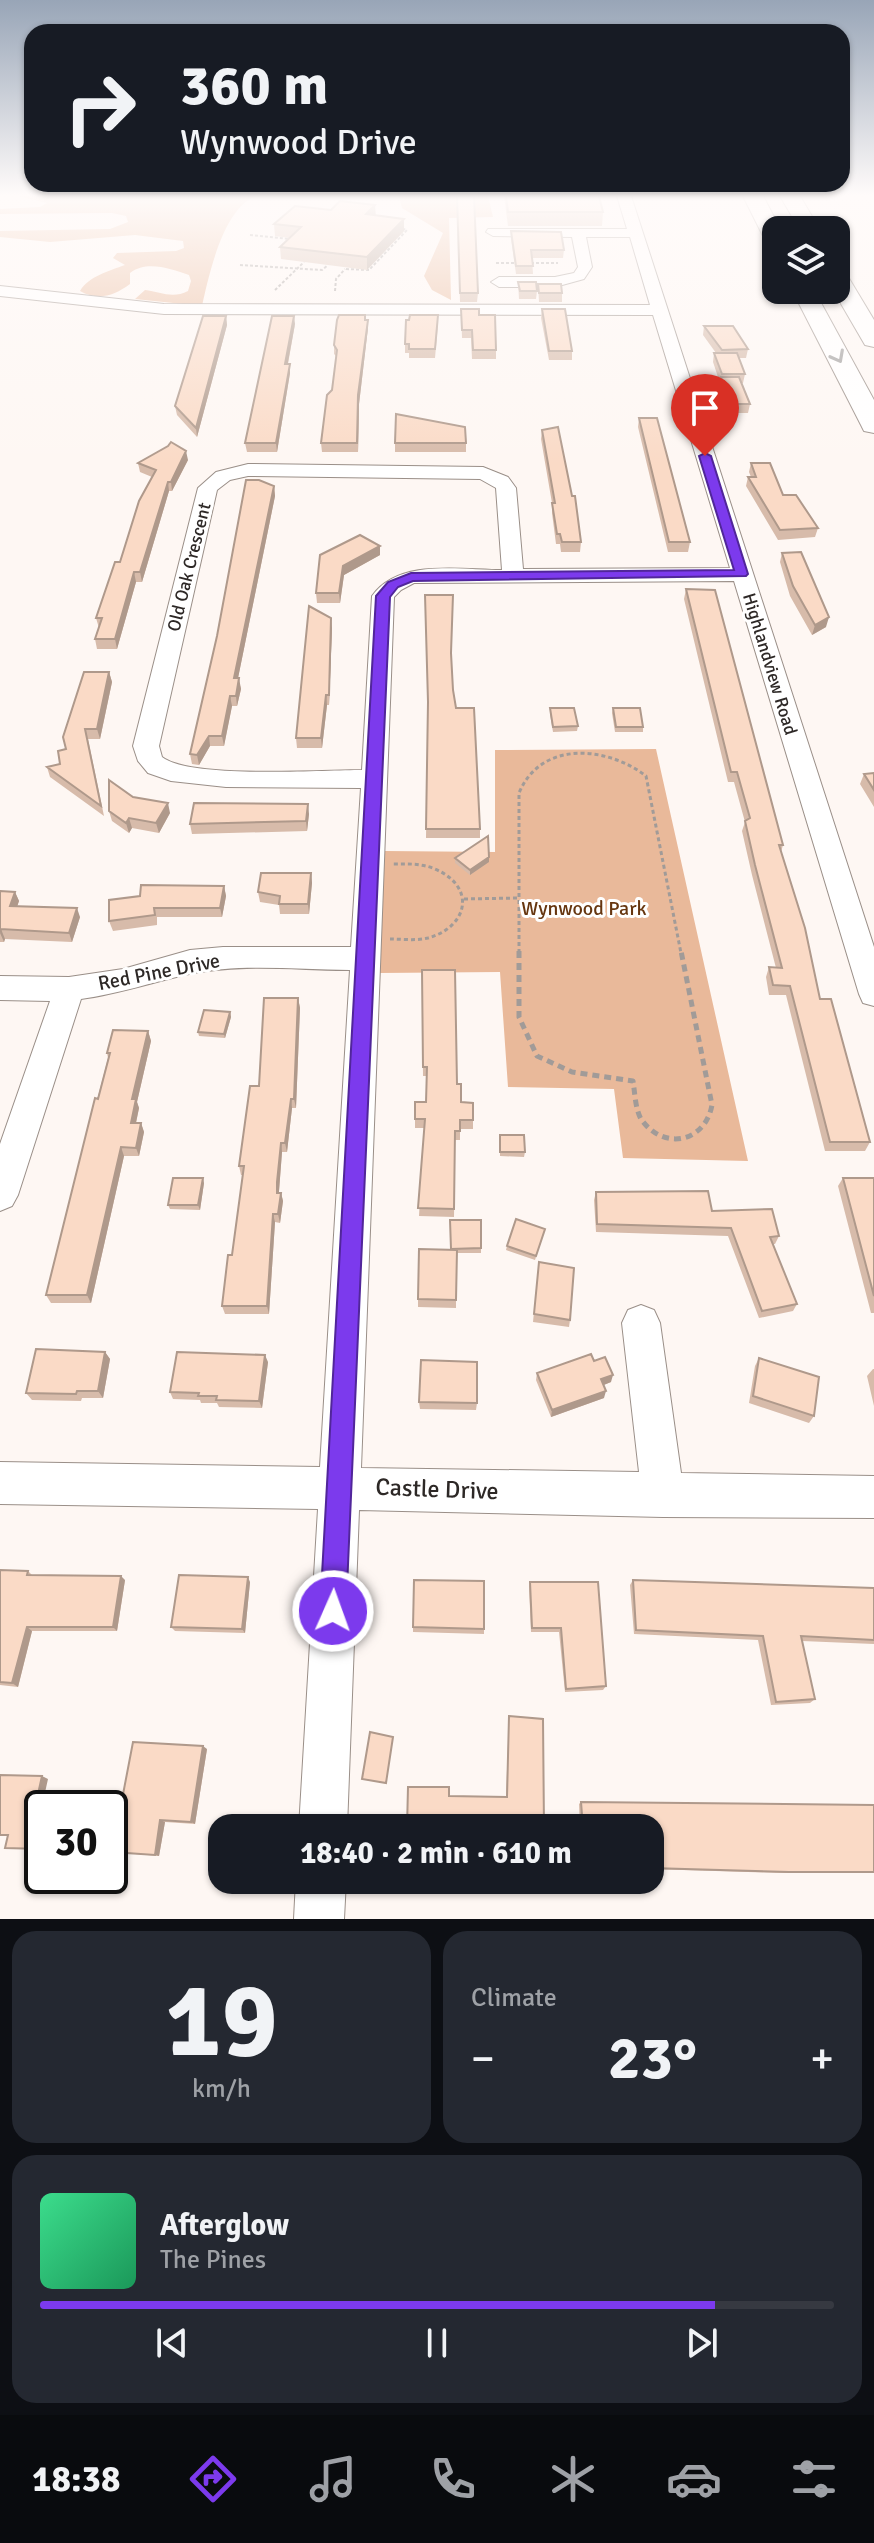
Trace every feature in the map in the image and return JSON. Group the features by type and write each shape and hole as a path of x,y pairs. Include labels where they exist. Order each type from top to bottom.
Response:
{"highway":[{"path":"850,299 874,340"},
{"path":"810,304 874,425"}],"street":[{"path":"499,286 501,310"},
{"name":"Highlandview Road","path":"651,286 874,994"},
{"path":"0,291 164,309 659,310"},
{"name":"Old Oak Crescent","path":"375,779 196,777 158,769 149,759 146,746 208,488 223,476 248,470 483,473 501,481 506,488 513,574"},
{"path":"324,1814 383,596 393,585 411,577 742,574"},
{"name":"Red Pine Drive","path":"0,988 69,989 123,981 190,962 367,949"},
{"path":"0,1195 69,989"},
{"path":"641,1323 663,1496"},
{"name":"Castle Drive","path":"0,1483 874,1497"},
{"path":"319,1919 320,1894"}],"path":[{"path":"275,290 280,286"},
{"path":"335,286 335,291"},
{"path":"563,754 607,754 622,759 646,776 712,1105 712,1120 703,1132 689,1138 669,1137 652,1129 640,1117 633,1081 572,1072 537,1056 519,1017 517,898 519,793 528,774 549,759 563,754"},
{"path":"367,949 442,933 456,921 463,899 450,876 425,863 371,866"},
{"path":"463,899 517,898"}],"green space":[{"path":"84,286 128,286 118,292 100,296 80,291"},
{"path":"190,286 207,286 202,306 135,299 145,290 172,295 188,291"},
{"path":"429,286 451,286 451,300"},
{"name":"Wynwood Park","path":"656,749 748,1161 623,1158 614,1089 508,1087 500,972 378,973 385,851 495,852 495,750"}],"building":[{"path":"460,286 478,286 478,293 460,293"},
{"path":"519,286 536,286 537,291 520,291"},
{"path":"538,286 561,286 562,293 539,293"},
{"path":"461,309 479,309 479,315 495,315 496,350 473,350 472,330 462,330"},
{"path":"542,309 565,309 572,351 549,351"},
{"path":"339,315 365,315 365,320 368,320 358,395 357,443 321,443 327,395 332,390"},
{"path":"410,315 438,315 435,349 409,349 409,344 405,344 406,320"},
{"path":"203,316 226,316 196,428 175,406"},
{"path":"272,316 294,316 285,364 290,364 276,443 245,443"},
{"path":"704,326 733,326 748,349 722,350"},
{"path":"714,353 737,353 745,374 722,374"},
{"path":"721,377 739,377 750,404 730,404"},
{"path":"396,414 465,427 466,443 395,443"},
{"path":"639,418 657,418 690,542 669,542"},
{"path":"558,427 572,496 575,496 581,542 562,542 560,534 557,534 552,503 555,503 542,430"},
{"path":"171,442 186,451 171,482 168,482 140,572 134,572 115,639 95,639 102,618 96,618 115,562 120,562 139,501 156,470 138,463"},
{"path":"751,463 770,463 783,495 796,495 818,528 780,530 748,477 756,477"},
{"path":"246,480 259,480 274,486 234,678 239,678 236,696 230,696 222,736 209,736 197,755 190,754 217,636"},
{"path":"360,535 380,546 343,566 339,593 316,593 320,555"},
{"path":"801,552 829,617 815,625 793,586 782,553"},
{"path":"686,589 715,590 783,845 779,845 805,928 820,999 831,999 870,1142 830,1142 790,986 773,985 769,967 782,968 745,821 750,818 737,772 731,772"},
{"path":"425,595 453,595 453,690 456,708 474,708 480,829 426,829 428,702"},
{"path":"309,606 331,618 329,695 326,695 321,738 296,738"},
{"path":"84,672 109,672 97,729 85,729 101,806 47,767 60,764 58,751 66,749 63,737"},
{"path":"550,708 574,708 578,726 553,727"},
{"path":"613,708 640,708 643,727 616,727"},
{"path":"874,773 874,790 864,774"},
{"path":"109,780 133,797 168,803 156,823 129,818 126,823 109,811"},
{"path":"194,803 308,804 306,821 190,824"},
{"path":"488,836 489,857 470,870 455,858"},
{"path":"261,873 311,873 308,904 279,904 280,896 258,892"},
{"path":"141,885 224,886 220,908 154,908 155,915 109,921 109,900 140,896"},
{"path":"0,891 15,892 10,906 77,908 69,933 1,929 0,932"},
{"path":"422,970 455,970 457,1084 461,1084 461,1102 473,1103 473,1120 460,1120 460,1131 455,1131 454,1209 418,1208 425,1119 415,1119 415,1102 426,1102 427,1067 423,1067"},
{"path":"264,998 298,998 294,1099 291,1099 285,1143 281,1143 277,1193 281,1193 278,1214 273,1214 267,1306 222,1306 244,1166 239,1166 250,1086 259,1086"},
{"path":"204,1010 230,1012 224,1034 198,1032"},
{"path":"113,1030 148,1031 132,1099 136,1099 131,1123 141,1123 136,1148 121,1147 87,1295 46,1295 95,1098 98,1099 110,1053 107,1053"},
{"path":"500,1135 524,1135 525,1152 500,1152"},
{"path":"173,1178 203,1178 198,1205 168,1205"},
{"path":"843,1178 874,1178 874,1296"},
{"path":"708,1191 712,1211 772,1209 779,1236 770,1237 797,1304 762,1311 731,1228 597,1224 596,1192"},
{"path":"516,1219 545,1229 536,1256 507,1246"},
{"path":"450,1220 481,1220 481,1248 451,1249"},
{"path":"419,1249 457,1250 456,1300 418,1299"},
{"path":"539,1262 574,1268 570,1320 534,1314"},
{"path":"36,1349 105,1352 98,1391 26,1393"},
{"path":"177,1352 265,1355 259,1401 216,1400 217,1396 170,1392"},
{"path":"591,1354 594,1361 605,1357 613,1375 601,1379 606,1391 552,1410 537,1373"},
{"path":"759,1358 819,1377 814,1416 753,1396"},
{"path":"421,1360 477,1362 477,1403 419,1402"},
{"path":"0,1570 28,1571 27,1575 121,1576 113,1627 27,1627 12,1683 0,1682"},
{"path":"179,1575 248,1577 242,1629 171,1627"},
{"path":"414,1580 484,1581 484,1629 413,1627"},
{"path":"633,1580 874,1588 874,1640 801,1636 815,1699 776,1702 763,1636 636,1630"},
{"path":"530,1582 598,1582 606,1686 566,1689 561,1628 532,1628"},
{"path":"509,1716 543,1719 544,1814 407,1814 408,1787 449,1787 449,1796 507,1797"},
{"path":"370,1732 393,1737 386,1783 362,1779"},
{"path":"133,1742 203,1746 191,1822 160,1820 155,1855 128,1853 128,1790 124,1790"},
{"path":"0,1775 42,1776 39,1790 24,1790 24,1849 5,1848 8,1835 0,1835"},
{"path":"581,1802 874,1805 874,1872 664,1868 664,1814 582,1814"}],"route":[{"path":"333,1611 383,596 393,585 411,577 742,574 705,456"}]}
